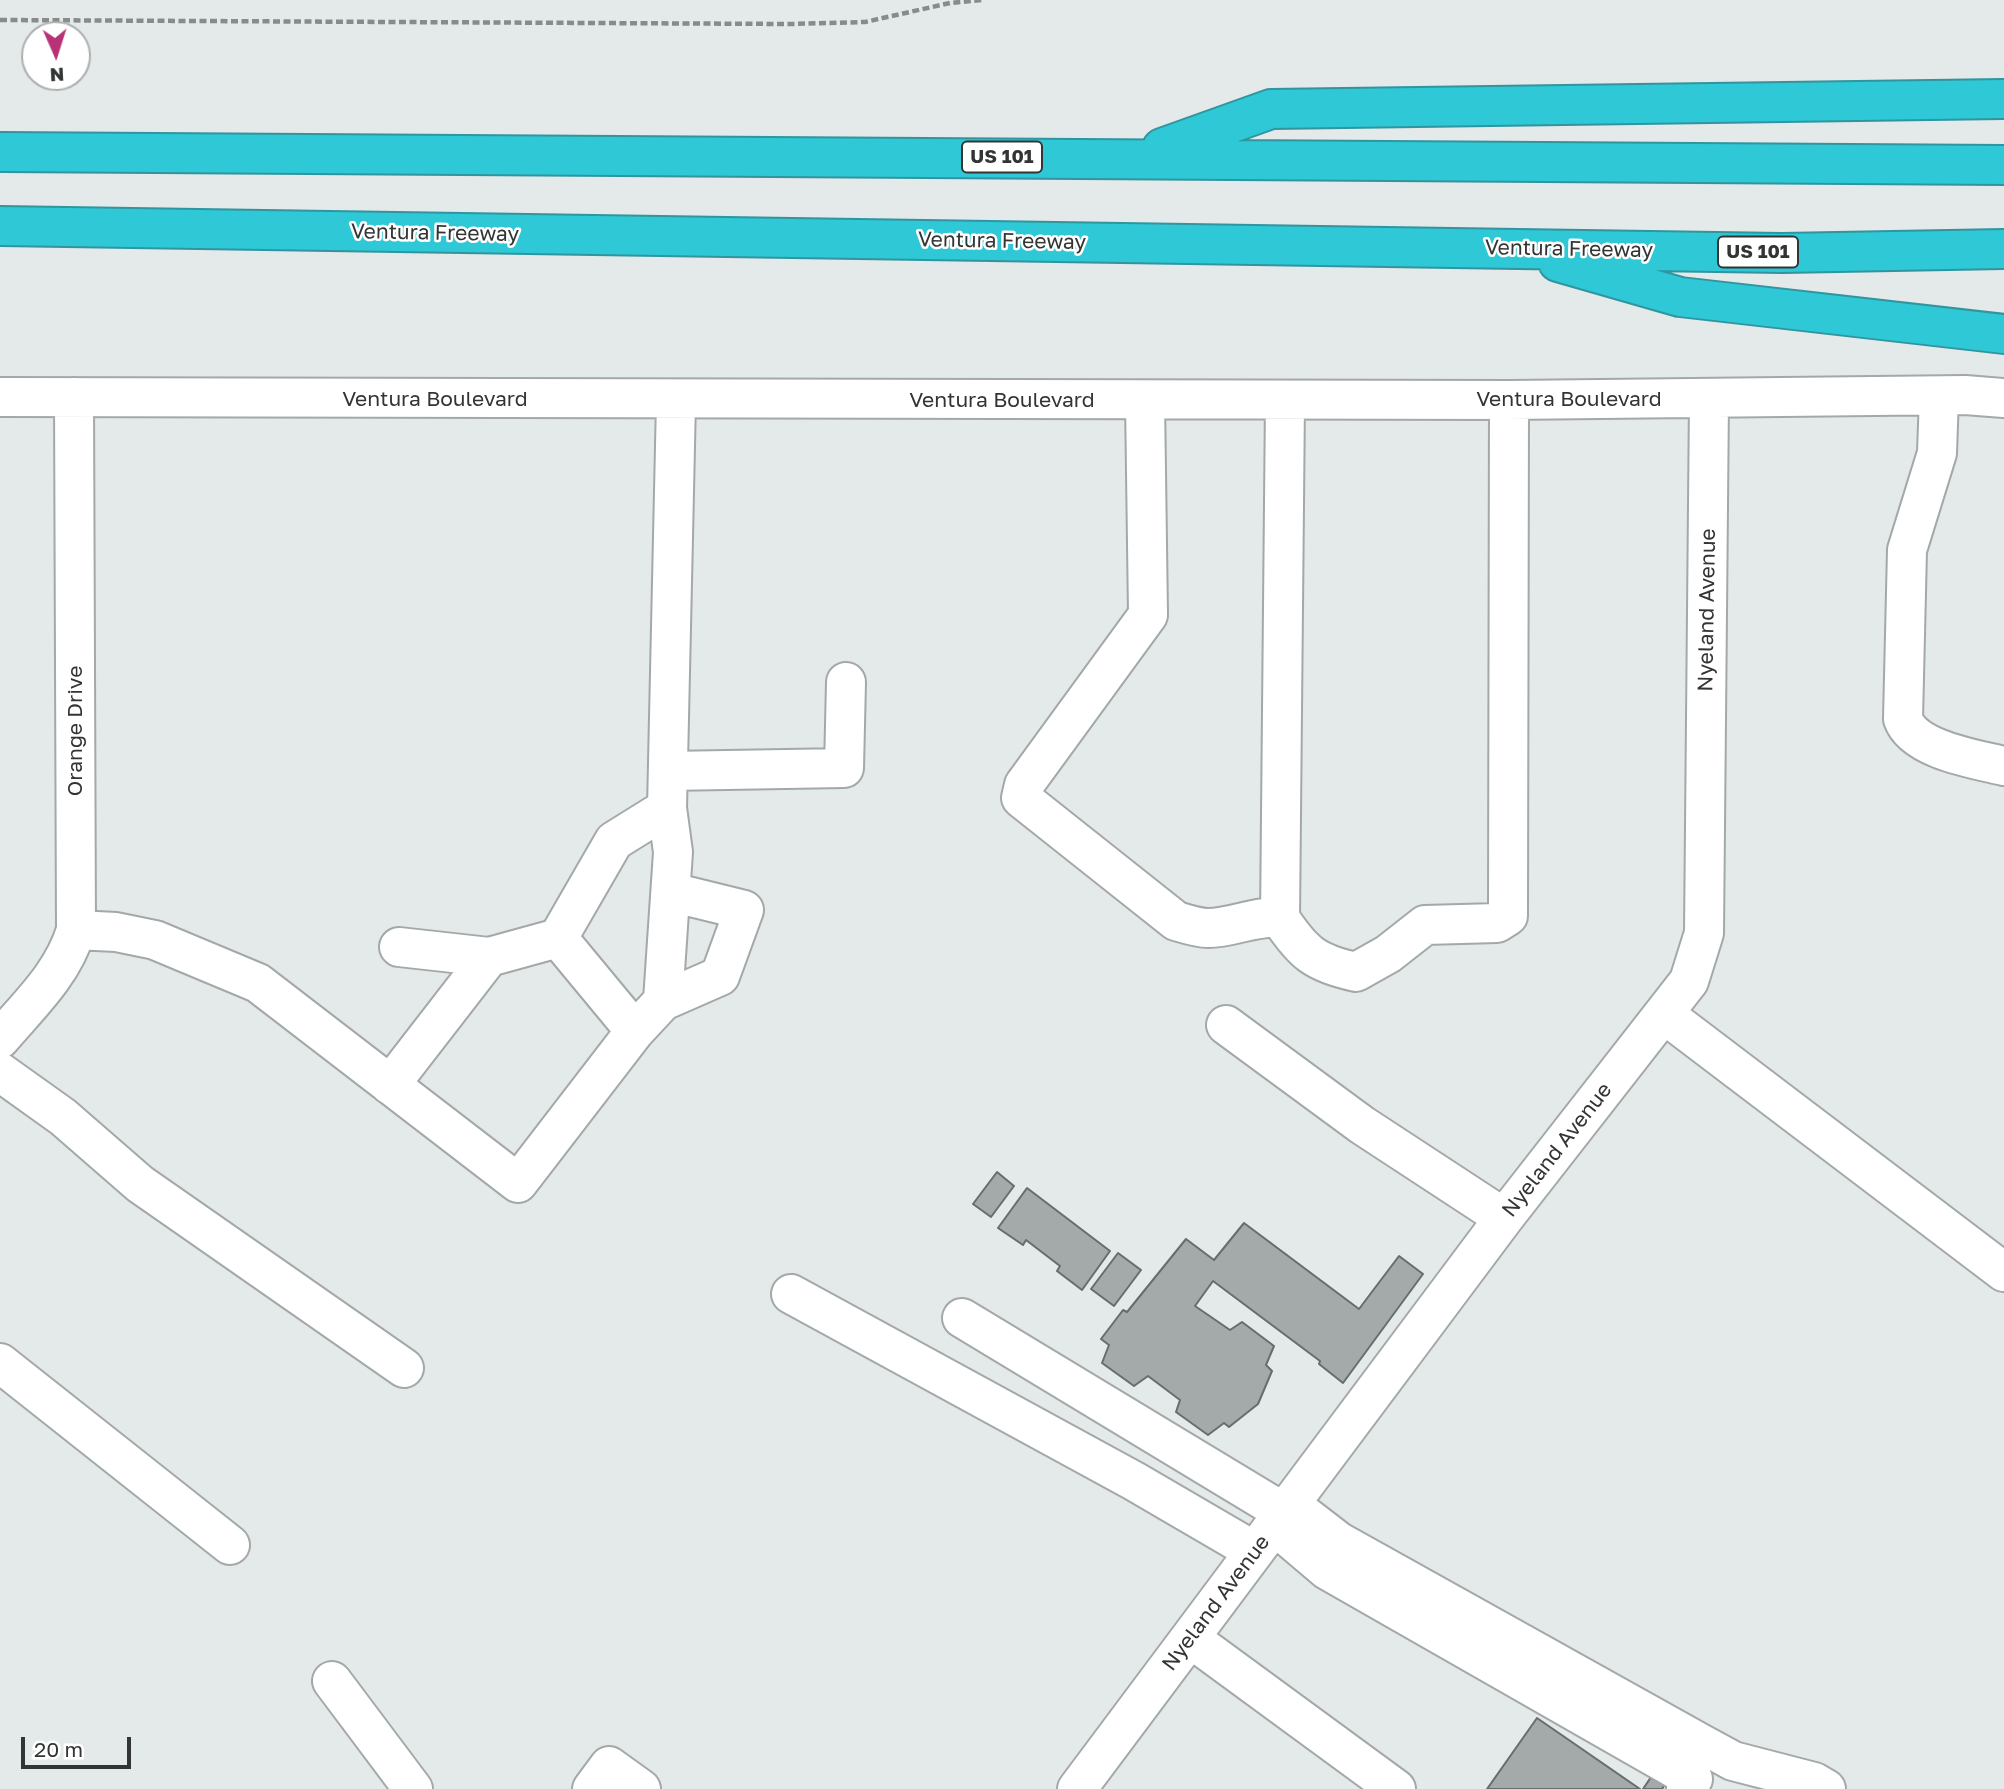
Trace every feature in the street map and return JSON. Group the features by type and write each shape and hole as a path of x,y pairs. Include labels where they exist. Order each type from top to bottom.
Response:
{"highway":[{"path":"1134,158 1270,110 2004,100"},
{"name":"US 101","path":"0,152 2004,165"},
{"name":"Ventura Freeway","path":"0,226 1782,253 2004,249"},
{"path":"1512,248 1680,298 2004,334"}],"street":[{"name":"Ventura Boulevard","path":"0,397 676,401 1509,400 1939,396 2004,398"},
{"path":"1939,396 1937,453 1907,551 1904,584 1903,719 1915,738 1959,755 2004,766"},
{"name":"Orange Drive","path":"0,1039 55,975 70,951 76,930 74,397"},
{"name":"Nyeland Avenue","path":"1077,1789 1504,1218 1689,981 1704,933 1709,398"},
{"path":"1145,400 1148,615 1024,785 1021,799 1175,921 1207,928 1239,924 1266,916 1280,918"},
{"path":"1285,400 1280,918 1298,946 1325,965 1356,972 1388,954 1425,925 1497,923 1508,916 1509,400"},
{"path":"663,1001 673,852 668,790 676,401"},
{"path":"399,947 489,957 558,939 614,841 668,790 844,768 846,682"},
{"path":"76,930 116,932 155,940 258,984 519,1183 635,1031 663,1001 720,976 744,911 671,892"},
{"path":"558,939 635,1031"},
{"path":"390,1085 489,957"},
{"path":"1664,1014 2004,1272"},
{"path":"1226,1025 1362,1125 1504,1218"},
{"path":"0,1072 63,1117 140,1184 404,1368"},
{"path":"791,1294 1134,1481 1339,1541 1733,1760 1814,1783 1826,1789"},
{"path":"962,1318 1275,1523 1327,1570 1697,1786"},
{"path":"0,1363 230,1545"},
{"path":"1190,1638 1396,1789"},
{"path":"332,1681 413,1789"},
{"path":"592,1789 609,1766 641,1789"}],"path":[{"path":"0,20 790,24 865,22 950,3 982,0"}],"building":[{"path":"997,1172 1014,1186 991,1217 973,1204"},
{"path":"1027,1188 1110,1251 1082,1290 1057,1271 1060,1266 1026,1240 1023,1245 998,1228"},
{"path":"1244,1223 1359,1309 1399,1256 1423,1274 1343,1383 1319,1364 1320,1361 1213,1281 1195,1306 1230,1330 1242,1322 1274,1346 1266,1365 1272,1371 1258,1404 1229,1427 1224,1423 1208,1435 1176,1412 1180,1400 1148,1376 1134,1386 1102,1363 1109,1345 1101,1339 1123,1310 1127,1312 1186,1239 1214,1260"},
{"path":"1118,1253 1141,1270 1114,1306 1091,1289"},
{"path":"1537,1718 1640,1789 1487,1789"},
{"path":"1655,1771 1668,1780 1662,1789 1643,1789"}]}
